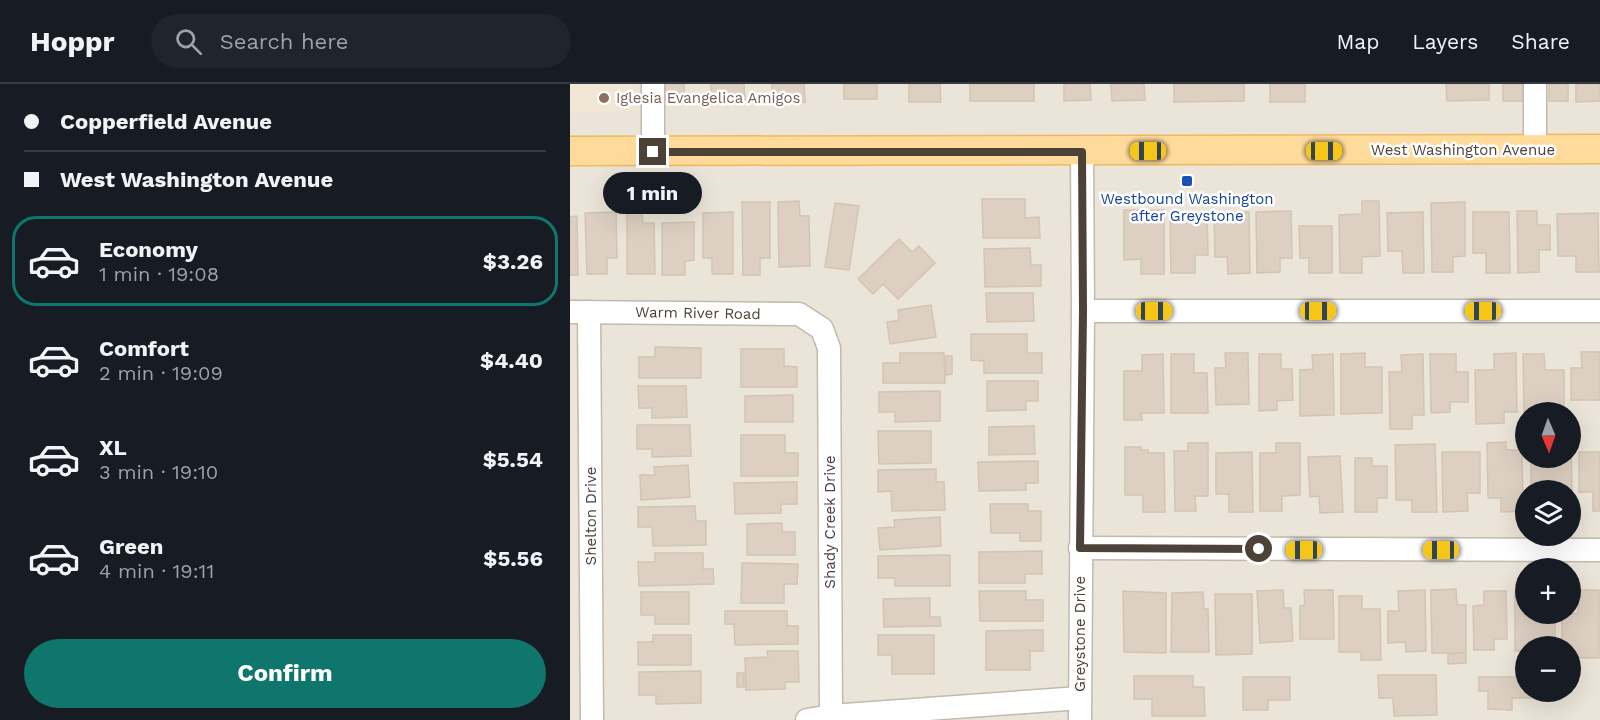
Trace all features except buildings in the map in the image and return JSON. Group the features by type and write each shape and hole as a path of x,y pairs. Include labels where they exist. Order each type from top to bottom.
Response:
{"main road":[{"name":"West Washington Avenue","path":"570,152 1600,150"}],"street":[{"path":"652,84 653,152"},
{"path":"1535,84 1535,150"},
{"name":"Greystone Drive","path":"1080,709 1082,152"},
{"path":"1083,311 1600,311"},
{"name":"Warm River Road","path":"580,312 799,314 822,329"},
{"name":"Shelton Drive","path":"580,312 592,720"},
{"name":"Shady Creek Drive","path":"822,329 829,348 831,716"},
{"path":"1080,548 1600,550"},
{"path":"807,720 831,716 1080,709"}],"shaded area":[{"name":"Iglesia Evangelica Amigos","path":"570,84 637,84 638,113 570,113"},
{"path":"637,84 1600,84 1600,720 570,720 570,113 637,113"}],"place":[{"name":"Iglesia Evangelica Amigos","path":"604,98"},
{"name":"Westbound Washington after Greystone","path":"1187,181"}],"route":[{"path":"653,152 1082,152 1083,311 1080,548 1259,549"}]}
